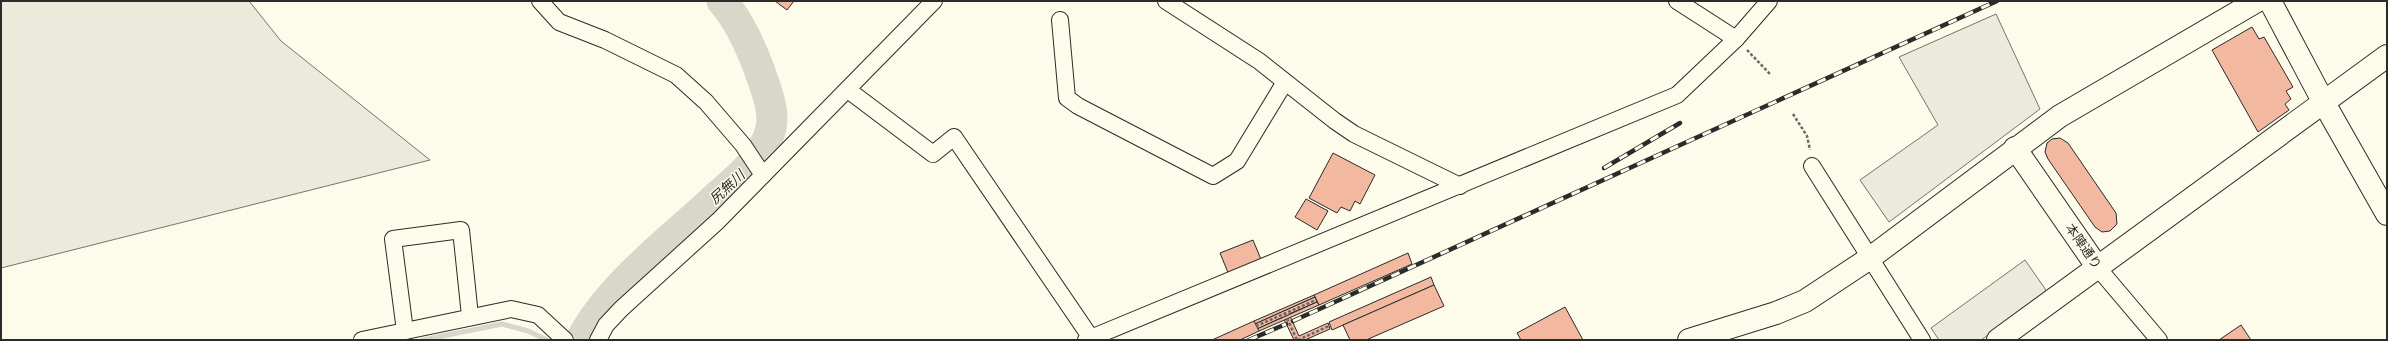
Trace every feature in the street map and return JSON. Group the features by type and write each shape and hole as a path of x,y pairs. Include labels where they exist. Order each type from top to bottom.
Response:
{"street":[{"path":"540,1 559,22 605,40 676,76 706,102 743,146 763,175"},
{"path":"598,340 606,326 621,309 718,221 934,1"},
{"path":"1166,1 1187,7 1354,134 1460,186"},
{"path":"1677,1 1736,39"},
{"path":"848,90 933,154 954,137 1088,339 1677,95 1736,39 1769,1"},
{"path":"1689,340 1776,313 1805,300 1870,258 2015,148 2060,116 2257,1"},
{"path":"2270,1 2324,103 2387,214"},
{"path":"1060,20 1067,98 1078,106 1213,176 1237,160 1285,82"},
{"path":"1998,340 2387,56"},
{"name":"本陣通り","path":"2015,148 2098,268 2159,340"},
{"path":"1812,166 1922,340"},
{"path":"405,331 393,239 461,230 470,316"},
{"path":"362,340 470,316 511,309 538,315 564,340"}],"path":[{"path":"1736,39 1771,75"},
{"path":"1793,114 1807,136 1812,166"},
{"path":"1256,326 1316,300"},
{"path":"1285,314 1298,340 1329,326"}],"shaded area":[{"path":"1,1 249,1 281,41 430,160 1,268"},
{"path":"1996,14 2040,109 1889,222 1860,180 1938,125 1899,57"},
{"path":"2025,260 2048,293 1981,340 1939,340 1931,328"}],"building":[{"path":"775,1 794,1 787,10"},
{"path":"2252,27 2259,39 2264,37 2293,87 2286,91 2291,99 2285,104 2289,110 2258,132 2212,50"},
{"path":"2060,138 2068,143 2116,213 2117,224 2110,231 2102,232 2095,227 2048,159 2045,152 2047,143 2052,139"},
{"path":"1333,153 1375,175 1360,204 1355,201 1350,211 1341,207 1337,213 1309,198"},
{"path":"1306,199 1328,211 1317,230 1295,217"},
{"path":"1253,240 1262,262 1229,275 1220,253"},
{"path":"1408,253 1412,264 1319,305 1314,295"},
{"path":"1431,277 1434,285 1332,330 1329,322"},
{"path":"1434,285 1444,306 1366,340 1350,340 1343,325"},
{"path":"1314,295 1315,297 1255,324 1254,321"},
{"path":"1315,297 1317,302 1289,314 1299,336 1328,323 1330,329 1305,340 1294,340 1283,317 1257,329 1255,324"},
{"path":"1317,302 1319,305 1259,331 1257,329"},
{"path":"1565,307 1583,340 1521,340 1517,333"},
{"path":"1254,321 1259,331 1240,340 1212,340"},
{"path":"2241,325 2251,340 2219,340"}],"waterway":[{"name":"尻無川","path":"581,340 593,321 622,284 747,170 762,150 767,140 772,121 771,106 756,60 744,33 734,16 722,1"},
{"path":"423,340 502,324 528,331 547,340"}],"railway":[{"path":"1293,321 1997,1"},
{"path":"1604,168 1680,123"},
{"path":"1249,340 1286,324"}]}
